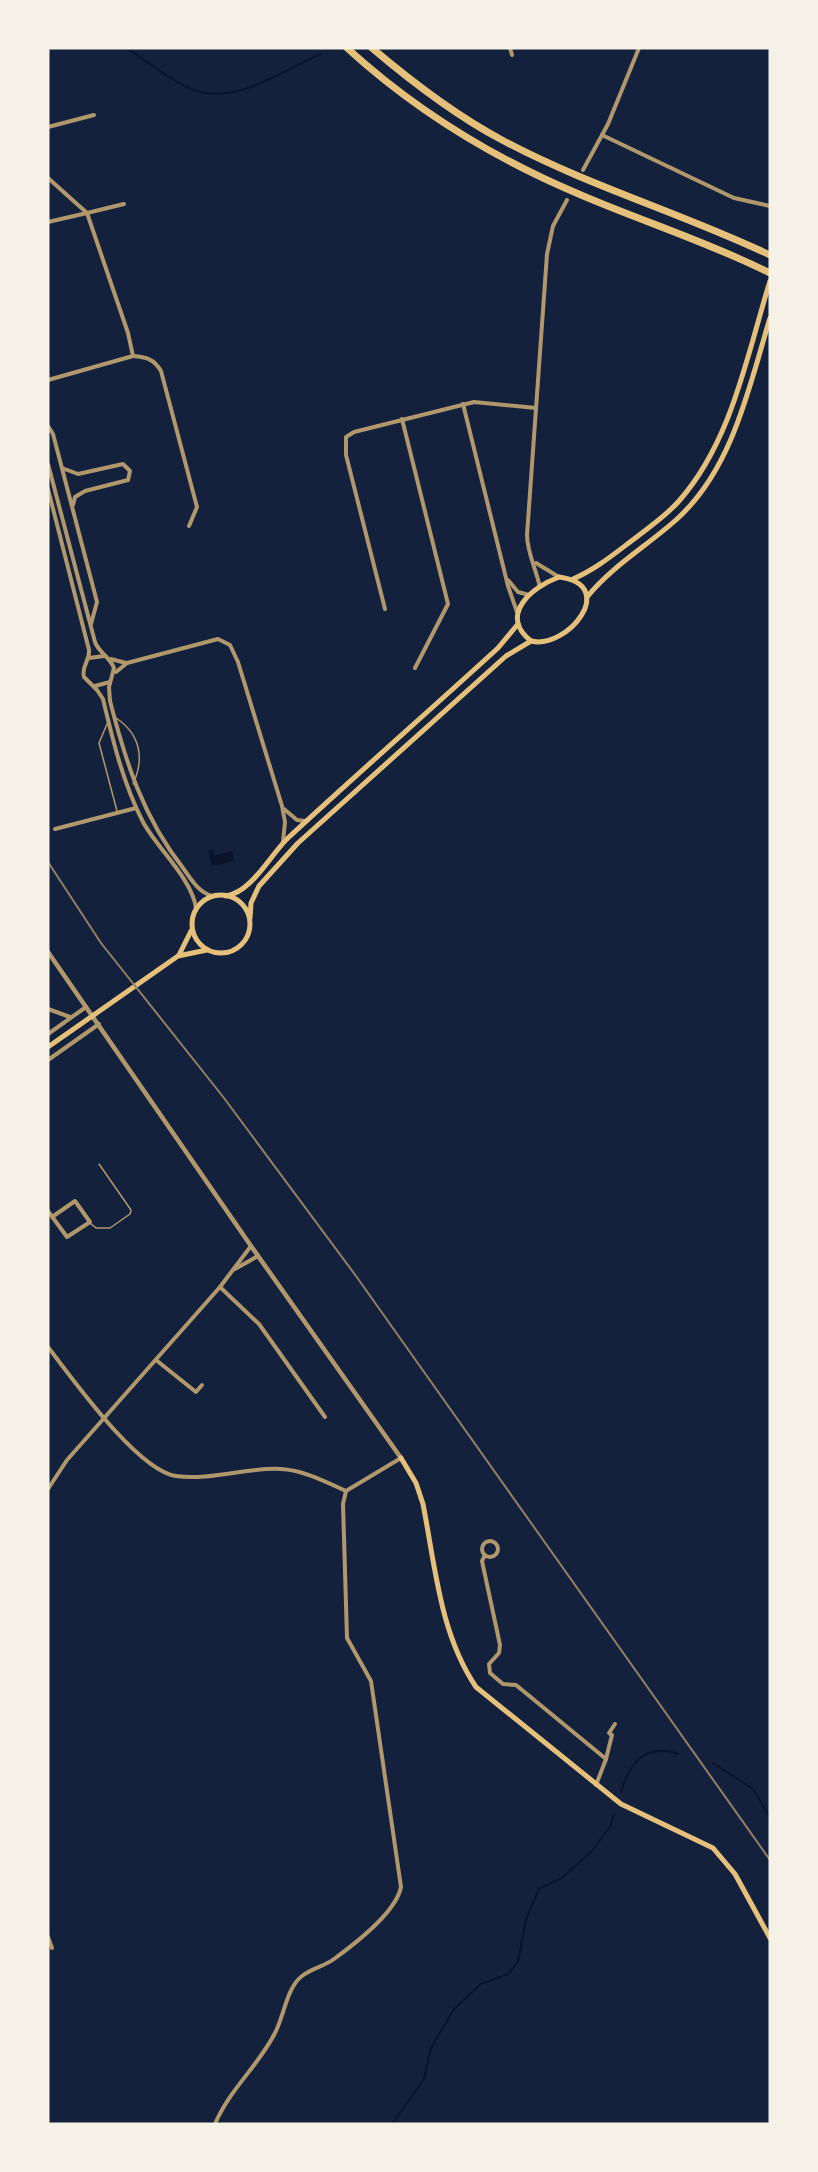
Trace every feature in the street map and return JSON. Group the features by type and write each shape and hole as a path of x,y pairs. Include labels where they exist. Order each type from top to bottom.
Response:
{"highway":[{"path":"347,48 404,95 481,146 573,192 744,260 770,273"},
{"path":"372,48 455,112 502,140 619,193 770,255"}],"main road":[{"path":"573,579 594,570 666,515 690,488 703,468 729,413 770,282"},
{"path":"587,597 602,579 677,519 708,482 722,459 739,418 770,318"},
{"path":"192,929 197,943 207,950 224,954 241,946 250,928 251,903 259,886 303,839 506,656 531,641 548,641 570,628 585,611 587,597 583,587 573,579 559,577 529,595 517,613 520,631 531,641"},
{"path":"48,1047 178,956 187,944 192,929 192,916 196,908 212,896 233,895 245,886 282,845 498,648 518,624"},
{"path":"226,896 239,902 250,918"},
{"path":"178,956 207,950"},
{"path":"401,1458 416,1483 423,1504 450,1640 476,1687 596,1786 637,1813 698,1839 713,1848 735,1874 770,1938"}],"street":[{"path":"510,48 513,55"},
{"path":"583,170 602,135 639,48"},
{"path":"48,127 94,114"},
{"path":"602,135 734,198 770,206"},
{"path":"48,178 87,213 128,333 133,356"},
{"path":"540,587 535,563 528,551 527,535 547,254 553,226 567,200"},
{"path":"48,222 124,204"},
{"path":"48,380 133,356 144,357 156,363 161,371 197,507 189,526"},
{"path":"385,609 345,448 346,437 354,432 474,402 537,408"},
{"path":"463,404 517,613"},
{"path":"402,419 448,604 415,668"},
{"path":"48,426 62,468 97,602 90,624"},
{"path":"48,464 97,647 107,657 114,674"},
{"path":"62,468 78,474 123,464 130,471 128,480 122,483 79,494 73,501 73,509"},
{"path":"48,489 88,642 89,658 83,672 100,694 124,778 136,808 154,840 192,893 196,908"},
{"path":"535,563 559,577"},
{"path":"507,579 518,592 529,595"},
{"path":"212,896 200,890 163,842 134,784 109,693 110,682 114,674 127,663 210,641 221,640 234,649 282,806 285,830 282,845"},
{"path":"89,658 107,657 127,663"},
{"path":"91,685 101,686 110,682"},
{"path":"282,806 297,820 303,839"},
{"path":"55,830 136,808"},
{"path":"297,820 310,819"},
{"path":"48,952 401,1458 346,1491 343,1504 347,1638 371,1681 401,1887 399,1898 391,1910 333,1959 302,1976 292,1988 286,2008 267,2048 215,2124"},
{"path":"48,1034 86,1007"},
{"path":"48,1010 70,1017"},
{"path":"48,1060 99,1024"},
{"path":"48,1211 52,1217 67,1237 90,1222 75,1201 52,1217"},
{"path":"48,1489 67,1460 220,1287 251,1246"},
{"path":"234,1270 258,1256"},
{"path":"220,1287 259,1324 325,1417"},
{"path":"48,1347 102,1419 159,1469 174,1476 284,1469 346,1491"},
{"path":"156,1360 196,1392 202,1385"},
{"path":"489,1541 496,1543 498,1551 495,1555 485,1555 482,1550 484,1543 489,1541"},
{"path":"485,1555 482,1561 500,1645 499,1653 489,1664 490,1673 503,1684 516,1685 606,1758"},
{"path":"596,1786 612,1736 609,1733 615,1724"},
{"path":"48,1937 52,1948"}],"lane":[{"path":"114,717 134,733 141,763 134,784"},
{"path":"108,720 99,743 118,813"},
{"path":"90,1222 96,1228 110,1228 130,1214 131,1210 99,1164"}],"water":[{"path":"213,849 214,855 232,851 234,861 212,866 208,850"}],"waterway":[{"path":"127,48 177,82 210,94 243,90 321,54"},
{"path":"621,1792 629,1772 640,1758 656,1751 678,1754"},
{"path":"713,1763 753,1789 770,1817"},
{"path":"392,2124 424,2079 431,2048 454,2009 481,1984 508,1974 518,1962 526,1919 539,1889 562,1878 592,1851 611,1825 614,1814"}],"railway":[{"path":"48,862 101,943 224,1098 356,1276 770,1860"}]}
